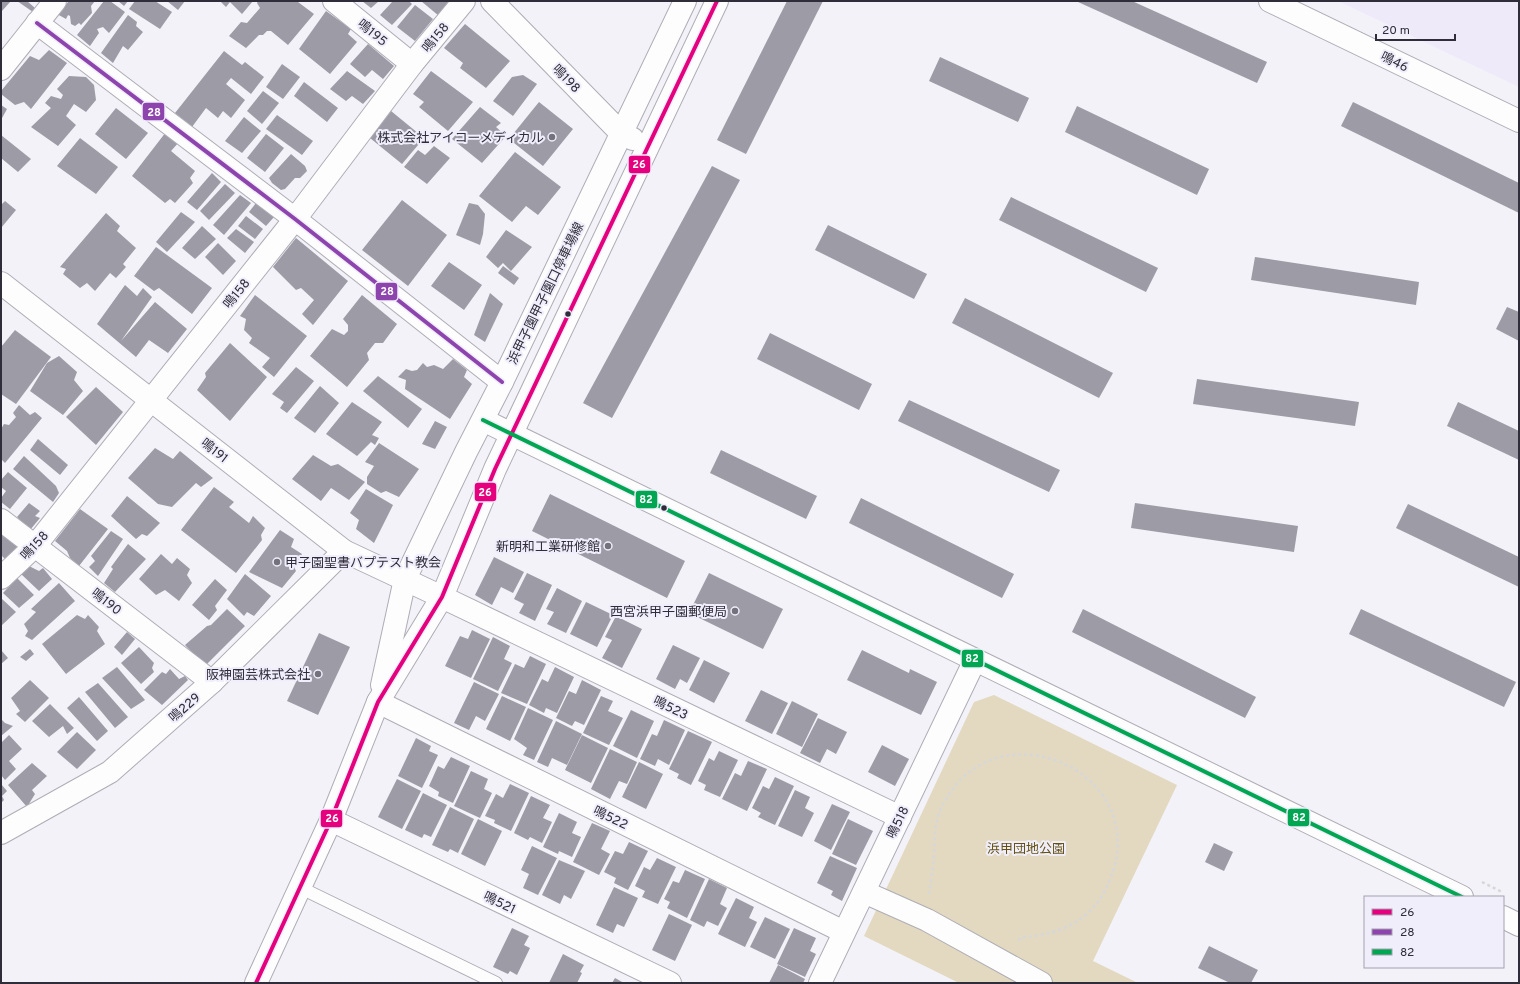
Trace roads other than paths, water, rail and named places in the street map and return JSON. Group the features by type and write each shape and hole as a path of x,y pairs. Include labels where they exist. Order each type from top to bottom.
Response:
{"street":[{"path":"1,69 55,1"},
{"name":"鳴195","path":"334,1 412,64"},
{"name":"鳴158","path":"1,578 35,546 295,219 412,64 464,1"},
{"name":"鳴198","path":"492,1 622,134 649,146"},
{"name":"浜甲子園甲子園口停車場線","path":"256,983 331,820 378,702 405,579 502,382 685,1"},
{"name":"浜甲子園甲子園口停車場線","path":"378,702 442,597 495,469 717,1"},
{"name":"鳴46","path":"1270,1 1519,121"},
{"path":"37,23 295,219 502,382"},
{"name":"鳴191","path":"1,283 344,551 442,597"},
{"path":"483,420 511,435 1460,896"},
{"name":"鳴190","path":"1,520 212,682"},
{"name":"鳴229","path":"1,833 110,772 212,682 344,551"},
{"name":"鳴523","path":"442,597 900,817"},
{"name":"鳴518","path":"820,983 975,660"},
{"name":"鳴522","path":"378,702 844,932"},
{"name":"鳴521","path":"331,820 670,983"},
{"path":"864,892 927,920 1041,983"},
{"path":"1504,918 1519,925"}],"lane":[{"path":"301,888 496,983"}],"place":[{"name":"株式会社アイコーメディカル","path":"552,137"},
{"name":"新明和工業研修館","path":"608,546"},
{"name":"甲子園聖書バプテスト教会","path":"277,562"},
{"name":"西宮浜甲子園郵便局","path":"735,611"},
{"name":"阪神園芸株式会社","path":"318,674"}],"park label":[{"name":"浜甲団地公園","path":"1026,848"}]}
